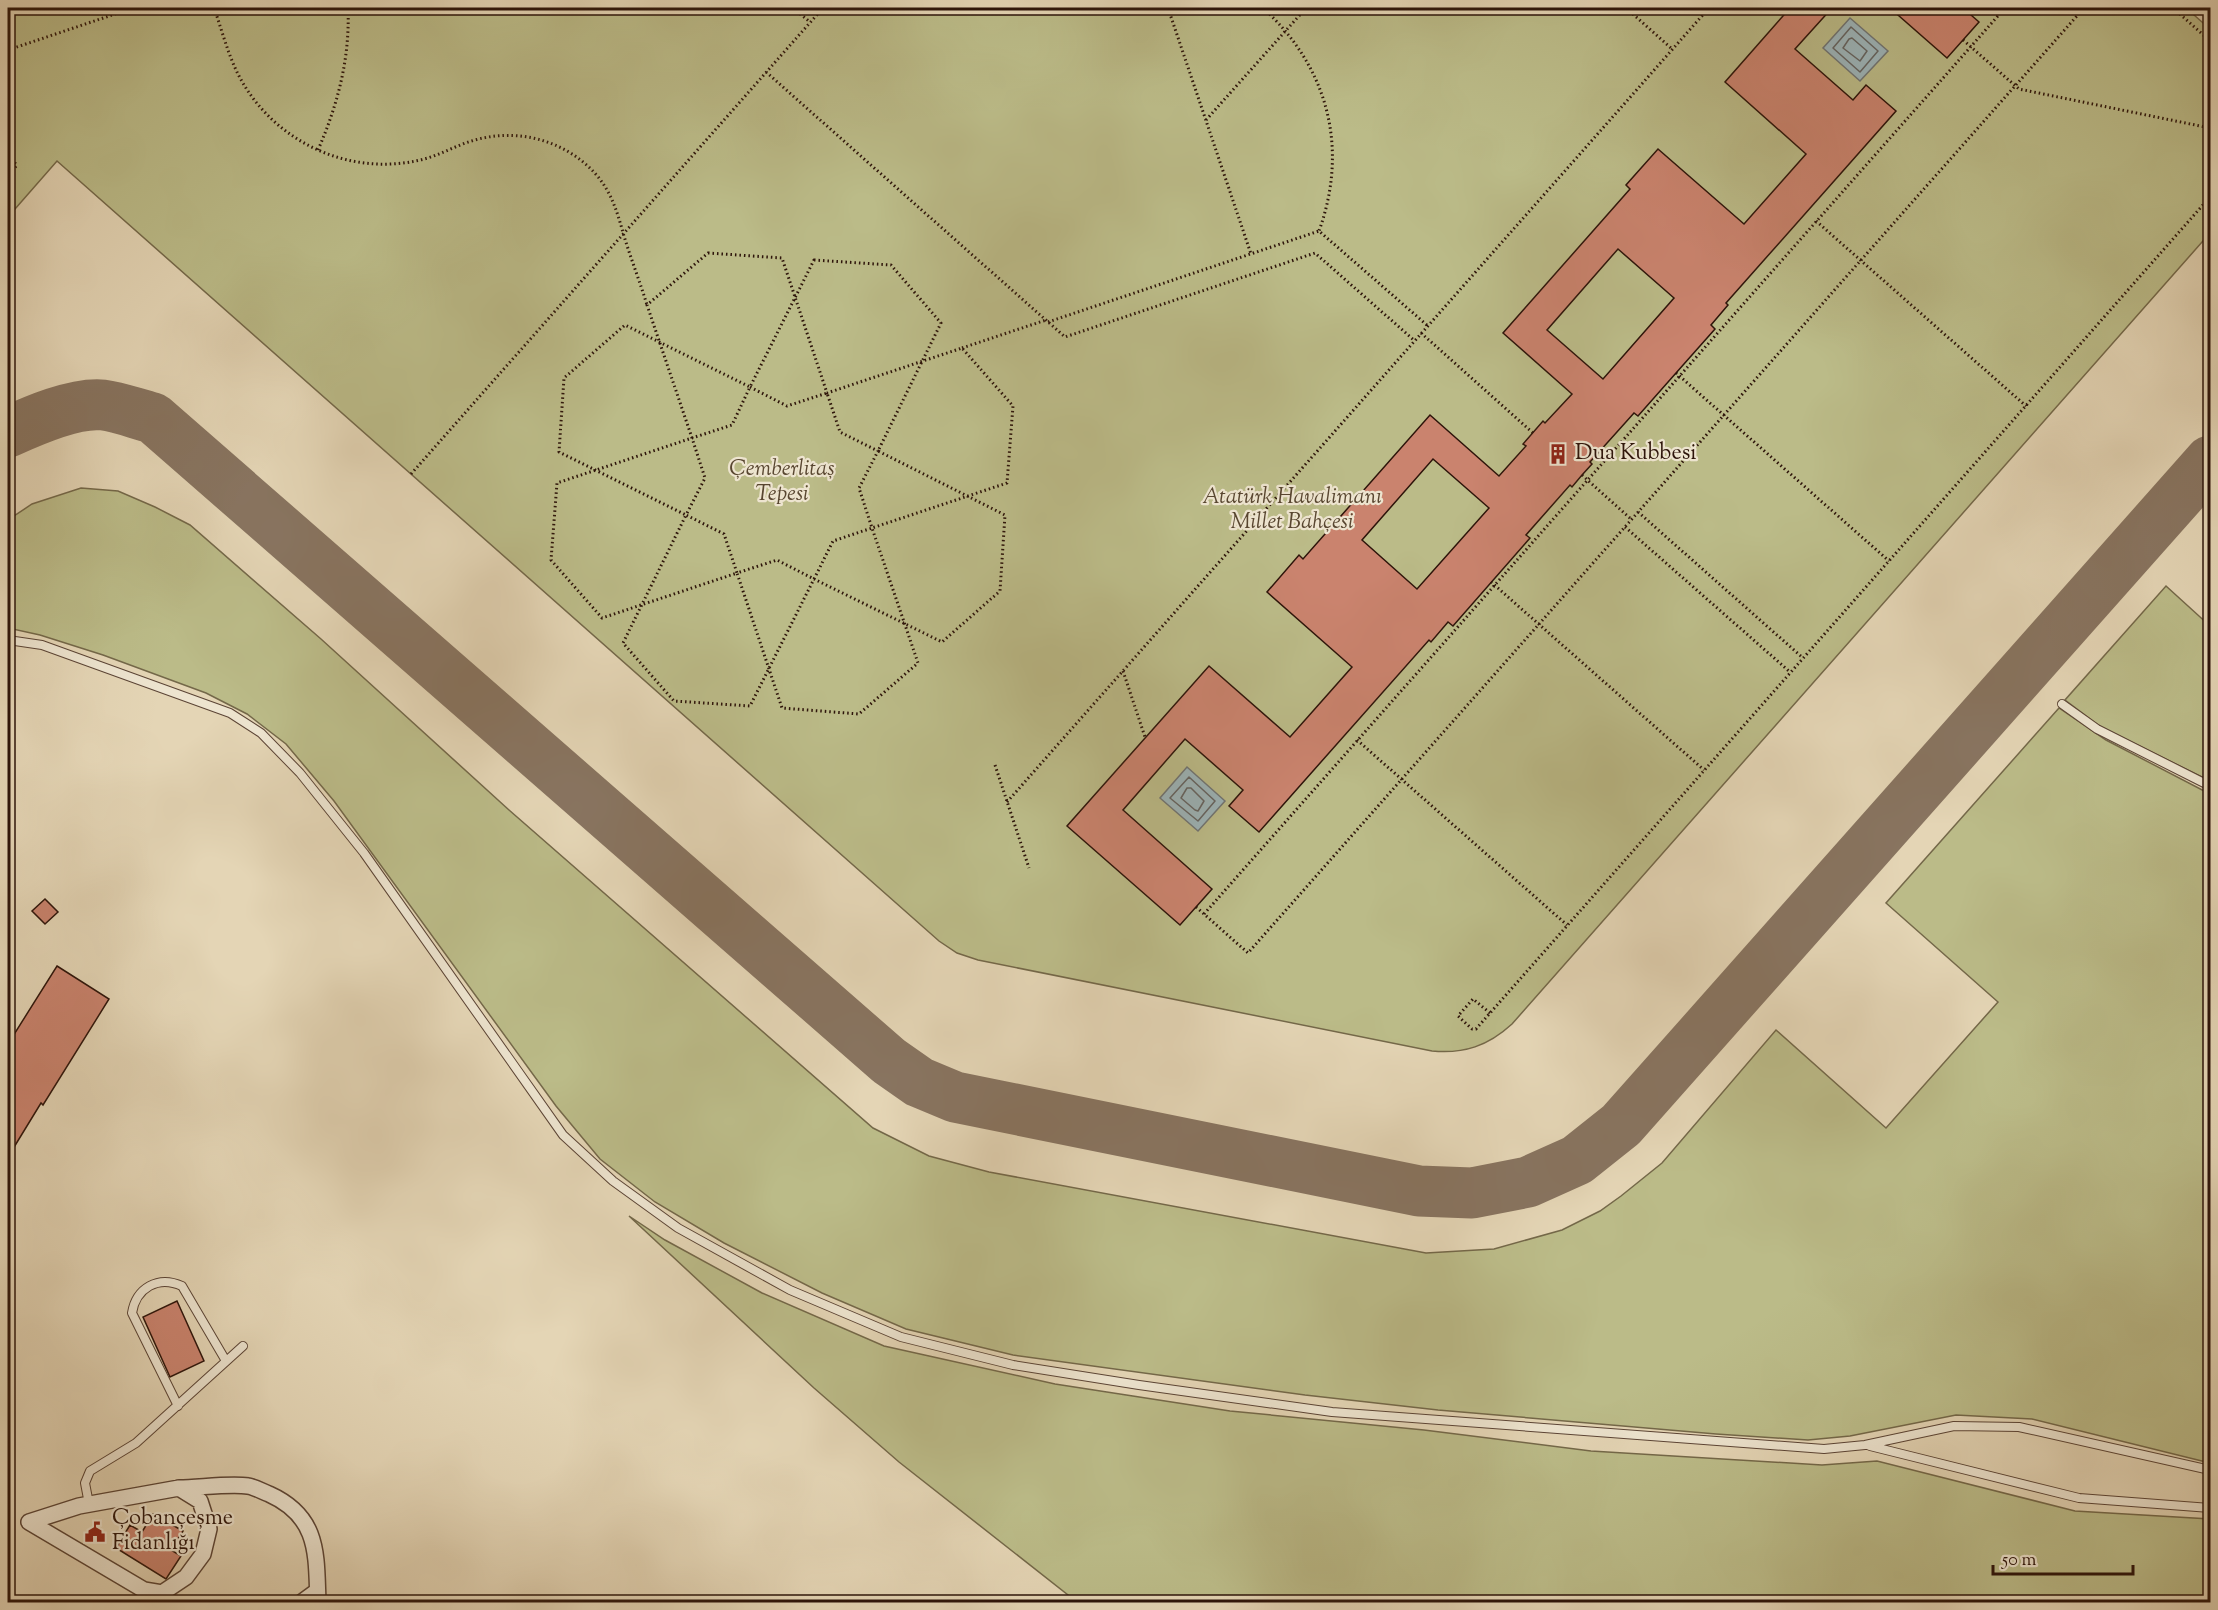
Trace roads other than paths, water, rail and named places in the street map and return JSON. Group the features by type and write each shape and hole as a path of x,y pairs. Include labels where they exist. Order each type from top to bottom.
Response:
{"street":[{"path":"179,1488 200,1501 208,1529 203,1554 186,1577 162,1593 144,1590 29,1522 89,1504 179,1488 249,1486 279,1499 300,1514 313,1538 317,1597 302,1602"}],"lane":[{"path":"8,640 42,645 230,713 261,733 300,773 364,853 563,1135 613,1181 678,1228 790,1290 901,1337 1013,1365 1332,1412 1772,1447 1824,1449 1865,1445 1954,1426 2019,1427 2211,1470"},
{"path":"2062,704 2097,729 2211,786"},
{"path":"178,1406 132,1313 136,1299 146,1288 160,1282 182,1286 226,1361"},
{"path":"89,1504 85,1483 90,1471 136,1443 243,1346"},
{"path":"1865,1445 2079,1498 2211,1508"}],"water":[{"path":"1850,18 1888,51 1860,81 1823,48"},
{"path":"1187,767 1225,801 1198,831 1160,798"}],"place":[{"name":"Dua Kubbesi","path":"1558,454"},
{"name":"Çobançeşme Fidanlığı","path":"95,1532"}],"park label":[{"name":"Çemberlitaş Tepesi","path":"782,482"},
{"name":"Atatürk Havalimanı Millet Bahçesi","path":"1292,510"}]}
